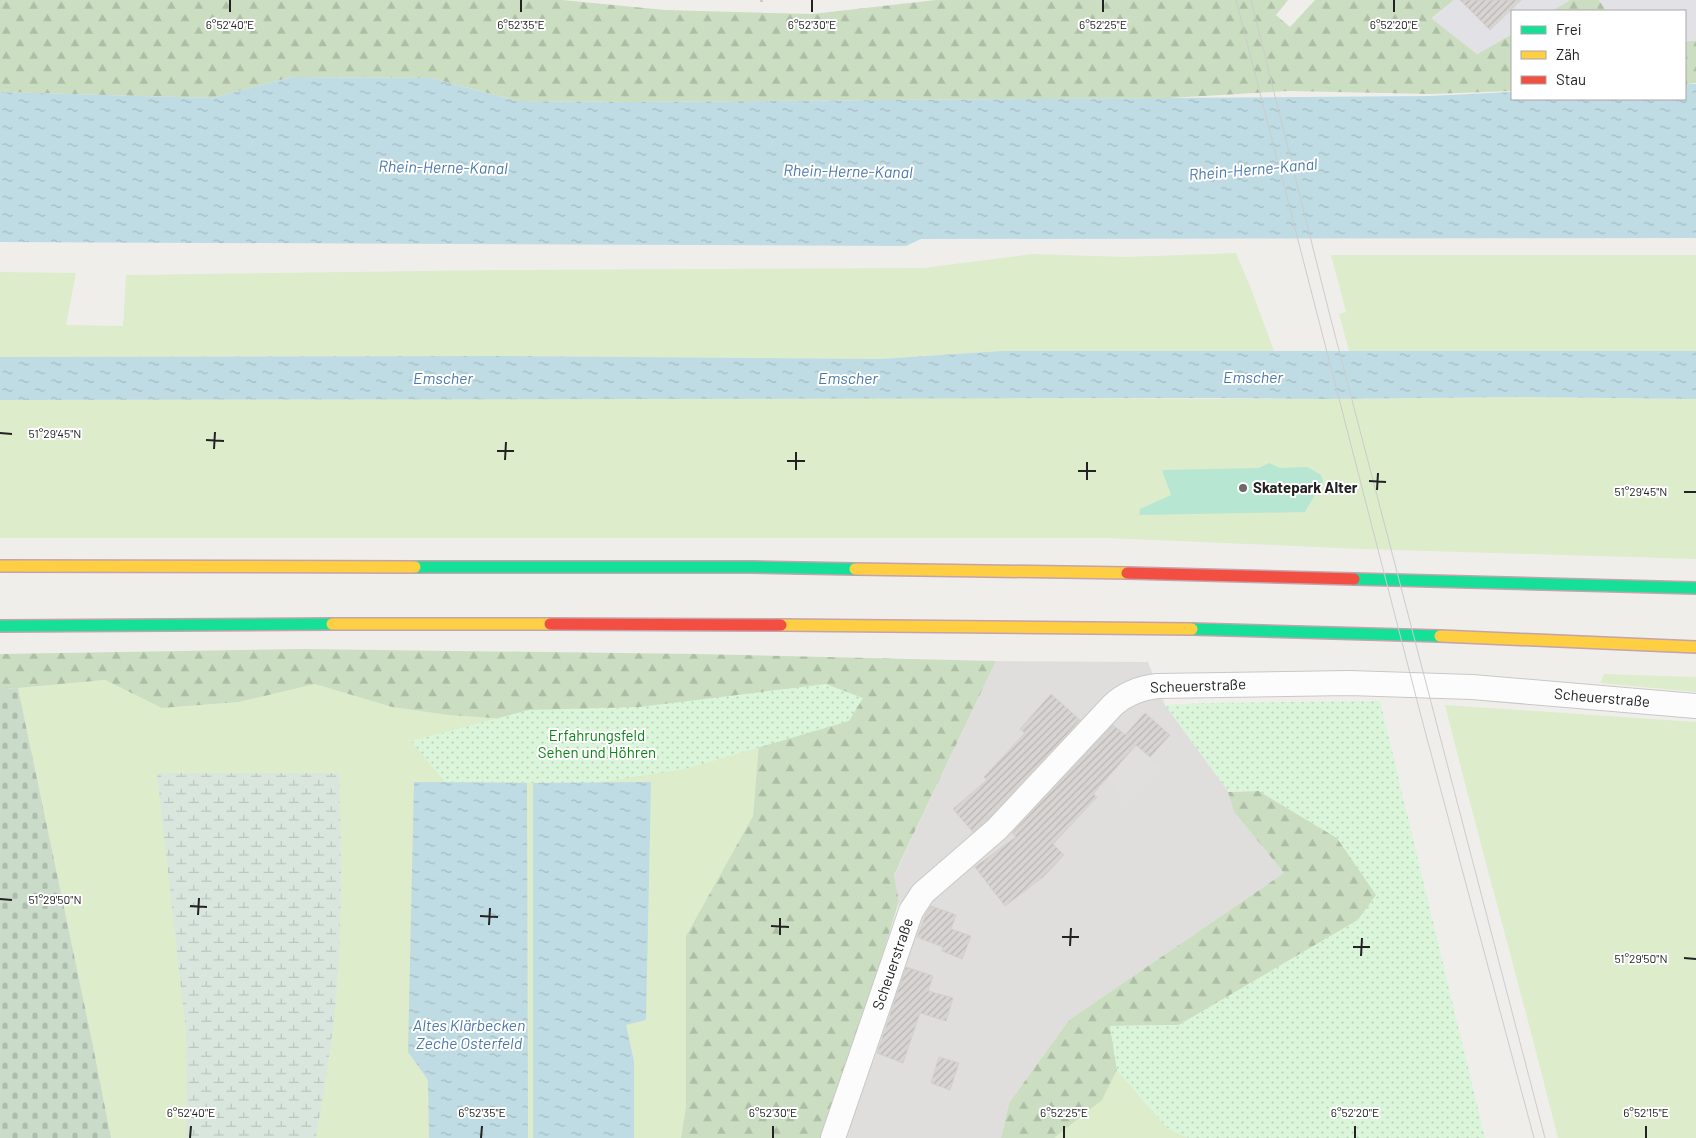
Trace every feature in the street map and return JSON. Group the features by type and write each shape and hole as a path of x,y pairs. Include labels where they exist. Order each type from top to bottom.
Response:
{"highway":[{"path":"0,566 772,568 1243,576 1696,588"},
{"path":"0,626 749,624 970,626 1531,638 1696,647"}],"street":[{"name":"Scheuerstraße","path":"833,1138 911,911 923,893 998,830 1113,705 1134,690 1157,686 1362,683 1472,686 1696,706"}],"shaded area":[{"path":"1454,0 1465,0 1463,3 1490,30 1521,0 1570,0 1553,10 1511,10 1511,35 1477,54 1432,19"},
{"path":"1599,0 1696,0 1696,41 1686,41 1686,10 1605,10"},
{"path":"996,661 1148,662 1165,705 1228,791 1234,812 1284,873 1069,1020 1009,1103 1001,1138 845,1138 891,1012 899,901 894,876"},
{"path":"1136,746 1163,769 1127,804 1107,779"}],"green space":[{"path":"0,0 562,0 665,10 812,14 936,0 1288,0 1276,15 1290,27 1315,0 1454,0 1432,18 1477,54 1511,35 1511,91 1431,94 1289,91 1169,98 518,101 431,78 292,77 212,98 0,92"},
{"path":"1570,0 1599,0 1605,10 1553,10"},
{"path":"1686,41 1696,41 1696,83 1686,84"},
{"path":"1236,253 1274,351 1001,351 880,359 494,356 0,357 0,272 76,273 66,325 123,326 126,275 498,270 923,268 1033,254 1126,257"},
{"path":"1331,255 1696,255 1696,351 1349,351 1339,314 1346,312"},
{"path":"1521,397 1696,399 1696,559 1362,549 1107,538 0,538 0,400 1324,399"},
{"name":"Skatepark Alter","path":"1269,463 1280,468 1307,467 1321,475 1323,481 1305,512 1139,515 1140,509 1171,495 1162,470 1259,468"},
{"path":"302,649 697,654 996,661 894,875 899,901 846,1075 823,1138 681,1138 686,1106 686,936 753,816 763,693 661,712 508,719 448,715 392,707 315,684 239,702 162,708 105,680 0,689 0,654"},
{"path":"1604,674 1696,677 1696,692 1600,683"},
{"path":"105,680 162,708 239,702 315,684 392,707 448,715 763,693 753,816 686,936 686,1106 681,1138 111,1138 18,688"},
{"name":"Erfahrungsfeld Sehen und Höhren","path":"826,684 863,698 849,721 685,769 595,783 445,782 411,741 529,710 639,707"},
{"path":"18,688 111,1138 0,1138 0,689"},
{"path":"1380,701 1485,1138 1188,1138 1167,1128 1117,1070 1110,1026 1179,1025 1358,920 1376,895 1337,838 1259,791 1228,791 1165,705"},
{"path":"1445,705 1696,722 1696,1138 1558,1138"},
{"path":"157,773 339,773 341,872 337,992 316,1138 187,1138 186,1032"},
{"path":"1259,791 1337,838 1377,895 1358,920 1179,1025 1110,1026 1117,1070 1102,1100 1054,1138 1001,1138 1009,1103 1069,1020 1284,873 1234,812 1228,792"},
{"path":"1117,1070 1167,1128 1188,1138 1054,1138 1102,1100"}],"water":[{"name":"Rhein-Herne-Kanal","path":"292,77 431,78 518,101 625,102 1429,96 1511,92 1511,100 1686,100 1686,84 1696,84 1696,238 921,239 906,246 0,242 0,92 212,98"},
{"name":"Emscher","path":"1001,351 1696,351 1696,399 1521,397 1324,399 0,400 0,357 494,356 880,359"},
{"name":"Altes Klärbecken Zeche Osterfeld","path":"414,782 527,783 528,1138 429,1138 428,1080 408,1052"},
{"name":"Altes Klärbecken Zeche Osterfeld","path":"651,782 646,1020 626,1025 634,1061 634,1138 533,1138 533,783"}],"building":[{"path":"1460,0 1521,0 1490,30"},
{"path":"1051,694 1080,720 990,817 973,832 953,809 987,780 984,777 1025,733 1020,729"},
{"path":"1145,713 1170,735 1150,757 1136,745 1093,794 1097,797 1053,844 1064,855 1043,877 1005,906 975,867 1016,837 1012,833 1113,725 1125,735"},
{"path":"931,906 956,915 951,929 971,936 962,959 942,951 943,947 917,937"},
{"path":"906,967 933,976 928,991 953,998 946,1021 920,1013 903,1063 877,1053"},
{"path":"939,1057 959,1063 950,1090 931,1083"}],"tram line":[{"path":"1236,0 1421,716 1534,1138"},
{"path":"1251,0 1329,312 1545,1138"}],"traffic: fast":[{"path":"415,567 753,567 855,569"},
{"path":"1354,579 1696,588"},
{"path":"0,626 332,624"},
{"path":"1192,629 1440,636"}],"traffic: slow":[{"path":"0,566 415,567"},
{"path":"855,569 1127,573"},
{"path":"332,624 550,624"},
{"path":"781,625 1192,629"},
{"path":"1440,636 1696,647"}],"traffic: jam":[{"path":"1127,573 1354,579"},
{"path":"550,624 781,625"}],"place":[{"name":"Skatepark Alter","path":"1243,488"}]}
